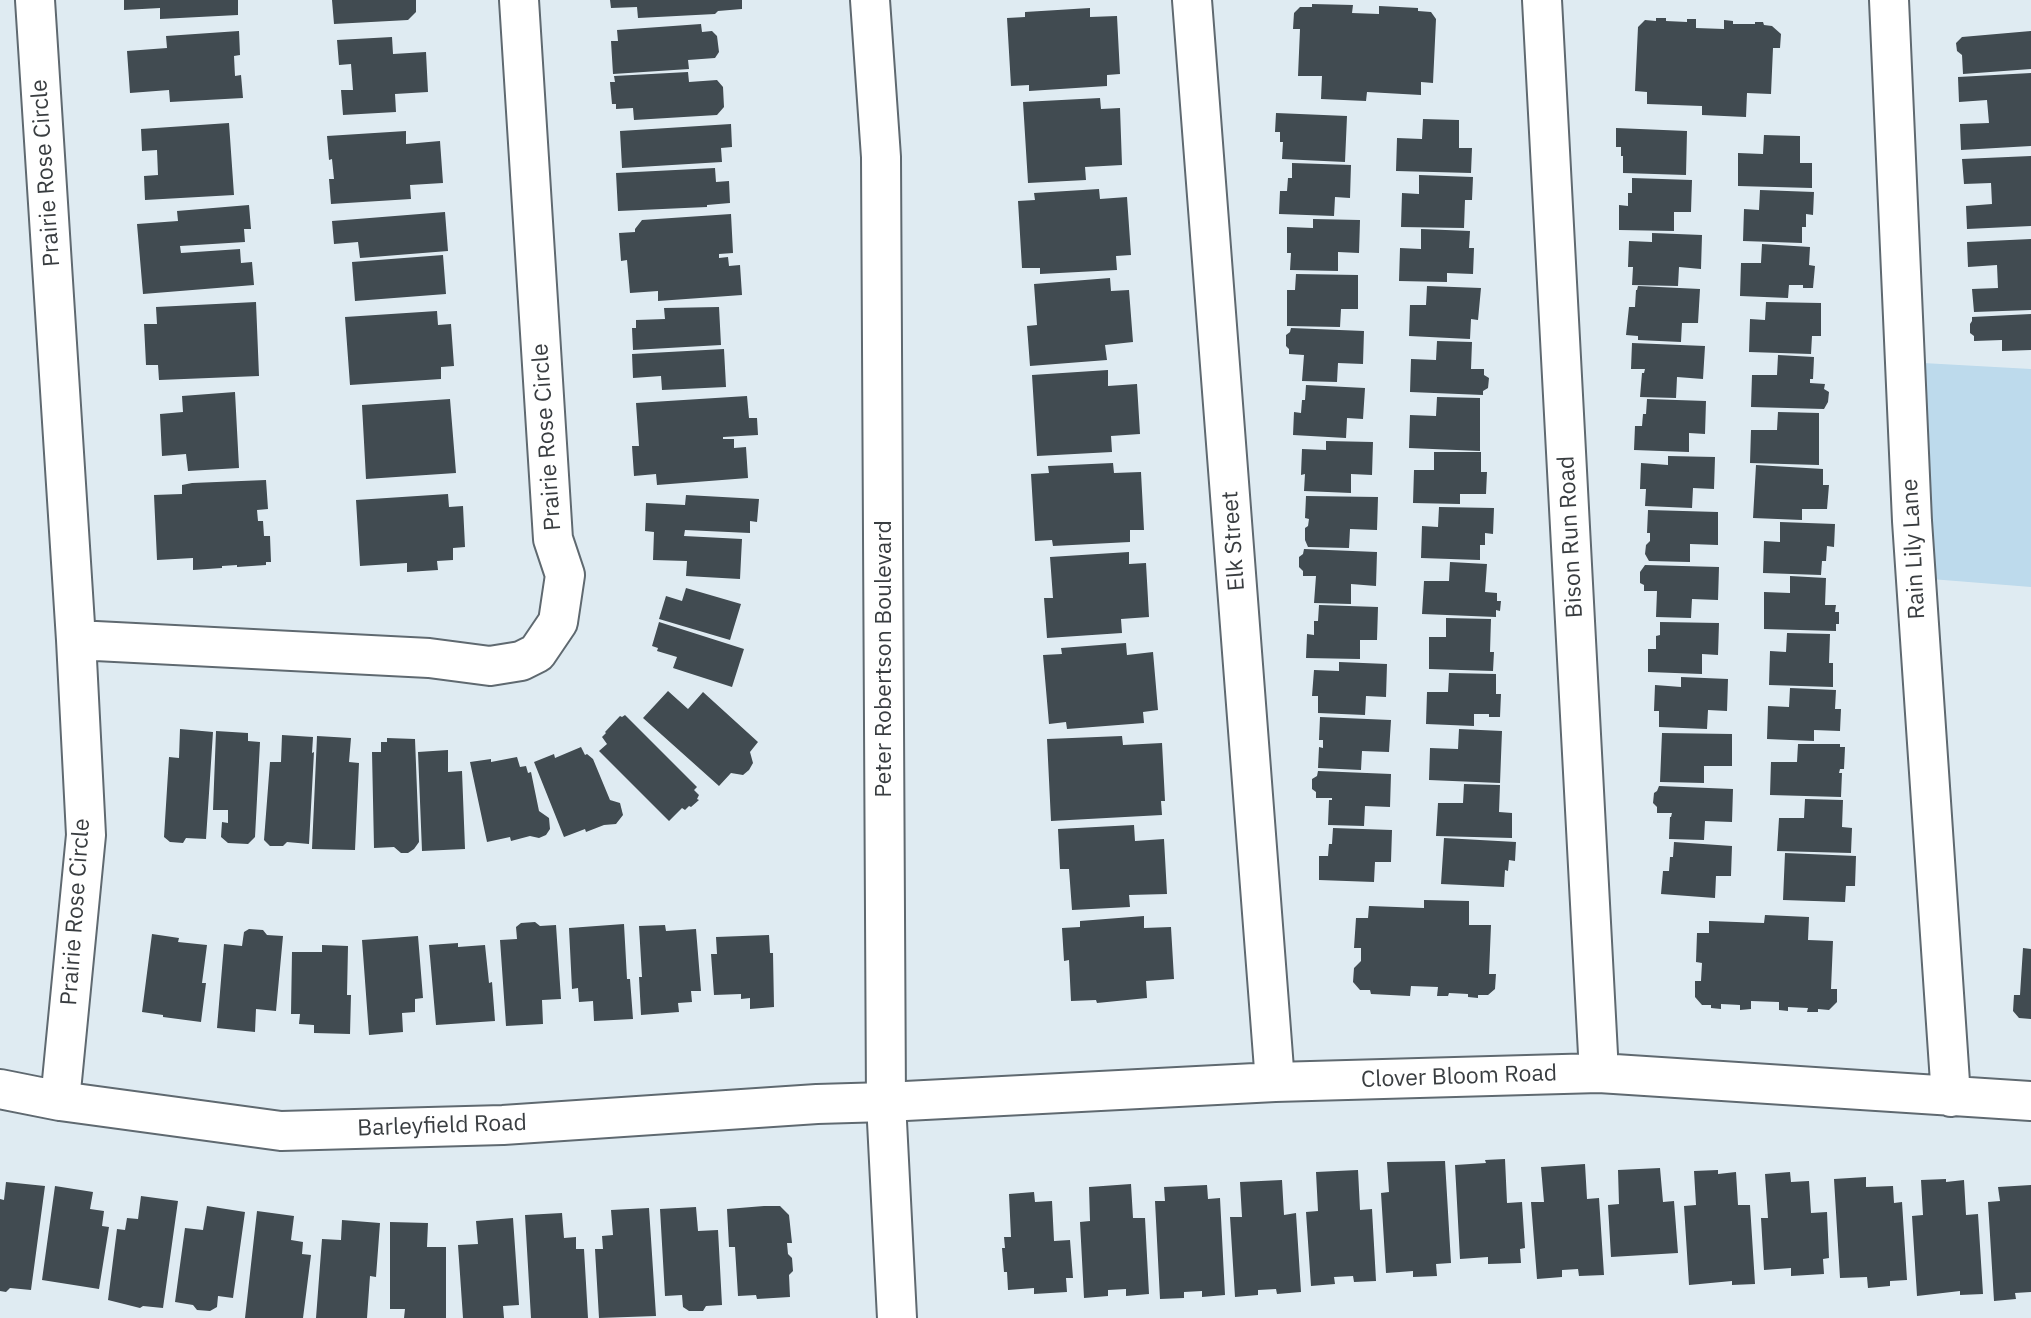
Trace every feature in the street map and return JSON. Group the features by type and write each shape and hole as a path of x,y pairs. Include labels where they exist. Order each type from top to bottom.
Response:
{"street":[{"name":"Prairie Rose Circle","path":"35,0 86,835 60,1101"},
{"name":"Prairie Rose Circle","path":"76,640 429,658 490,666 521,661 537,653 558,622 565,575 553,539 519,0"},
{"name":"Peter Robertson Boulevard","path":"870,0 881,157 886,1102 897,1318"},
{"name":"Elk Street","path":"1192,0 1275,1082"},
{"name":"Bison Run Road","path":"1542,0 1599,1073"},
{"name":"Rain Lily Lane","path":"1889,0 1912,522 1951,1097"},
{"name":"Clover Bloom Road","path":"886,1102 1275,1082 1599,1073 2031,1101"},
{"name":"Barleyfield Road","path":"0,1089 60,1101 281,1131 503,1125 817,1104 886,1102"}],"shaded area":[{"path":"1923,363 2031,369 2031,587 1931,579"}],"building":[{"path":"124,0 238,0 238,15 160,19 160,8 124,10"},
{"path":"332,0 416,0 416,12 408,20 334,24"},
{"path":"610,0 742,0 742,9 718,11 715,14 638,18 637,7 611,8"},
{"path":"1312,4 1353,5 1352,13 1379,14 1379,6 1418,8 1418,11 1431,12 1436,19 1433,83 1421,82 1421,95 1367,92 1366,101 1321,99 1322,76 1298,76 1300,29 1293,29 1294,13 1300,7 1312,7"},
{"path":"1090,8 1090,17 1117,16 1120,74 1107,75 1107,86 1029,91 1029,85 1011,86 1007,18 1025,17 1025,12"},
{"path":"1656,18 1687,22 1687,19 1696,19 1696,28 1724,29 1724,20 1733,21 1733,24 1763,22 1764,25 1772,26 1781,34 1780,48 1773,48 1771,94 1747,93 1746,117 1702,115 1702,106 1647,104 1647,92 1635,91 1638,27 1645,20 1656,21"},
{"path":"701,24 702,32 712,31 717,36 719,52 715,58 688,60 689,69 613,74 611,41 618,41 617,30"},
{"path":"239,31 240,55 234,56 235,76 241,75 243,98 170,102 169,90 130,93 127,51 167,48 166,36"},
{"path":"2031,31 2031,69 1963,74 1962,55 1957,51 1956,43 1962,37"},
{"path":"392,37 393,54 426,52 428,92 395,94 396,112 343,115 341,90 353,90 351,64 339,65 337,40"},
{"path":"688,72 689,82 717,80 723,87 724,107 717,115 634,120 633,108 616,109 616,104 612,104 610,82 615,82 614,76"},
{"path":"2031,73 2031,146 1961,150 1960,124 1989,123 1987,100 1959,102 1958,77"},
{"path":"1100,98 1101,109 1120,108 1122,165 1085,167 1086,180 1028,183 1023,102"},
{"path":"1276,113 1347,116 1345,162 1282,159 1283,142 1280,142 1280,132 1275,132"},
{"path":"1423,119 1459,120 1459,148 1472,148 1471,173 1396,171 1397,138 1422,139"},
{"path":"229,123 234,195 145,200 144,176 158,175 157,150 142,151 141,129"},
{"path":"731,124 732,147 721,148 722,162 622,168 620,131"},
{"path":"1616,128 1687,131 1686,175 1623,173 1621,147 1616,147"},
{"path":"406,131 406,144 440,141 443,183 410,185 411,199 331,204 329,179 334,179 327,136"},
{"path":"1764,135 1800,136 1800,163 1812,163 1812,188 1738,186 1738,153 1763,154"},
{"path":"2031,156 2031,226 1967,229 1966,206 1992,204 1991,183 1964,184 1962,159"},
{"path":"1292,163 1351,165 1350,198 1335,197 1334,216 1279,214 1280,191 1287,191 1288,178 1292,178"},
{"path":"715,168 716,182 729,181 730,203 707,207 618,211 616,173"},
{"path":"1419,175 1473,177 1472,200 1465,200 1464,228 1401,227 1402,193 1419,194"},
{"path":"1632,178 1692,180 1691,212 1674,212 1674,231 1619,230 1619,205 1628,206 1628,193 1632,193"},
{"path":"1099,189 1100,199 1127,197 1131,255 1116,256 1117,270 1040,274 1040,268 1022,268 1018,201 1035,200 1034,193"},
{"path":"1760,190 1814,192 1813,215 1806,214 1806,227 1802,227 1802,243 1743,241 1744,209 1759,210"},
{"path":"249,205 251,229 244,229 245,242 180,246 181,253 240,249 241,263 252,262 254,285 143,294 137,224 178,221 177,211"},
{"path":"445,212 448,251 360,258 358,242 334,244 332,221"},
{"path":"731,214 733,253 719,254 719,258 728,257 729,266 740,265 742,295 658,301 658,291 630,293 627,260 621,261 619,233 635,232 642,220"},
{"path":"1313,219 1360,220 1359,253 1338,252 1338,271 1290,270 1291,253 1287,253 1287,227 1313,228"},
{"path":"1421,229 1470,231 1469,248 1474,248 1473,274 1447,273 1447,282 1399,281 1400,248 1421,249"},
{"path":"1652,233 1702,235 1701,269 1679,267 1678,286 1632,285 1633,267 1628,267 1629,241 1652,242"},
{"path":"2031,239 2031,310 1974,312 1972,289 1998,288 1997,265 1968,267 1967,242"},
{"path":"1762,244 1810,247 1809,265 1815,266 1813,288 1789,285 1788,298 1740,296 1741,263 1761,263"},
{"path":"443,255 446,294 355,301 352,262"},
{"path":"1296,274 1358,275 1358,309 1341,309 1340,327 1287,326 1287,290 1295,290"},
{"path":"1110,278 1111,291 1129,290 1133,342 1105,345 1107,360 1030,366 1027,326 1037,325 1034,284"},
{"path":"1427,286 1481,288 1478,320 1471,319 1470,339 1409,336 1410,305 1426,305"},
{"path":"1638,286 1700,289 1698,323 1682,323 1681,342 1638,340 1638,336 1626,335 1629,307 1635,307"},
{"path":"256,302 259,376 159,380 158,365 146,365 144,324 157,324 156,307"},
{"path":"1766,302 1821,303 1821,336 1812,336 1811,354 1749,352 1750,319 1765,320"},
{"path":"719,307 721,345 633,350 632,328 636,328 636,320 665,319 664,308"},
{"path":"437,311 438,325 451,324 454,366 441,367 441,379 350,385 345,317"},
{"path":"2031,314 2031,350 2002,351 2002,340 1974,341 1974,336 1970,333 1972,317"},
{"path":"1291,328 1364,331 1363,364 1338,363 1337,382 1302,381 1304,355 1289,354 1286,346 1286,335"},
{"path":"1437,341 1472,342 1471,369 1484,369 1484,375 1489,378 1488,388 1483,391 1483,395 1410,392 1411,359 1436,360"},
{"path":"1632,343 1705,346 1703,379 1677,377 1676,398 1640,397 1642,373 1645,369 1631,369"},
{"path":"724,349 726,387 662,390 661,376 633,378 632,354"},
{"path":"1778,355 1814,357 1813,379 1810,379 1810,383 1825,384 1824,389 1829,392 1824,409 1751,407 1752,375 1777,375"},
{"path":"1108,370 1108,386 1137,384 1140,434 1111,436 1112,452 1037,456 1032,375"},
{"path":"1306,385 1365,388 1363,419 1347,418 1346,438 1293,435 1294,412 1301,413"},
{"path":"235,392 239,468 188,471 186,454 162,456 160,414 183,412 182,396"},
{"path":"747,396 749,418 757,418 758,435 723,439 734,439 734,448 746,447 748,478 657,485 656,474 634,476 632,446 639,446 636,403"},
{"path":"1437,397 1480,398 1480,451 1409,448 1410,415 1436,416"},
{"path":"450,399 456,473 366,479 362,405"},
{"path":"1647,399 1706,401 1705,434 1689,433 1689,452 1634,450 1635,426 1642,426"},
{"path":"1778,412 1819,413 1819,465 1750,463 1751,430 1777,430"},
{"path":"1326,441 1373,442 1372,475 1351,474 1351,493 1304,491 1305,474 1301,475 1302,449 1326,450"},
{"path":"1434,452 1481,452 1481,472 1487,472 1486,494 1460,494 1460,504 1413,503 1414,470 1434,470"},
{"path":"1668,456 1715,457 1714,489 1693,488 1692,508 1645,506 1646,489 1640,489 1641,463 1668,465"},
{"path":"1113,463 1114,473 1141,472 1144,530 1130,530 1130,542 1053,546 1052,540 1035,541 1031,474 1049,473 1048,466"},
{"path":"1756,465 1823,469 1823,485 1829,485 1827,509 1802,509 1802,520 1753,518"},
{"path":"266,480 268,509 257,510 258,521 263,521 264,536 270,536 271,562 266,562 266,565 193,570 193,558 157,560 154,495 182,494 182,485 192,483"},
{"path":"448,494 449,507 463,506 465,547 453,548 453,560 437,561 438,570 407,572 407,563 360,566 356,500"},
{"path":"686,495 759,499 757,522 750,521 750,533 685,530 684,536 742,539 740,579 686,576 687,561 653,560 654,532 645,531 646,503 685,505"},
{"path":"1306,496 1378,497 1377,530 1350,529 1349,548 1308,547 1305,540 1305,528 1309,519 1305,518"},
{"path":"1439,507 1494,508 1493,534 1485,533 1485,545 1480,545 1480,560 1421,558 1422,526 1438,527"},
{"path":"1648,510 1718,512 1718,545 1690,544 1690,562 1649,561 1645,554 1646,545 1650,541 1650,533 1647,533"},
{"path":"1780,522 1835,524 1834,547 1827,546 1821,575 1763,573 1764,541 1780,542"},
{"path":"1304,549 1377,552 1376,586 1351,584 1351,604 1314,603 1316,576 1303,576 1299,567 1299,557"},
{"path":"1129,552 1129,564 1146,563 1149,617 1121,619 1122,633 1047,638 1044,598 1053,598 1050,557"},
{"path":"1450,562 1487,564 1485,592 1497,593 1497,601 1501,601 1496,617 1422,614 1424,581 1449,581"},
{"path":"1645,565 1719,567 1718,600 1692,599 1691,618 1656,617 1657,591 1644,591 1644,585 1640,583 1640,572"},
{"path":"1790,576 1826,578 1825,605 1836,605 1835,612 1839,612 1836,631 1764,629 1764,592 1790,593"},
{"path":"686,588 741,604 730,640 659,619 666,596 682,601"},
{"path":"1319,605 1378,607 1377,640 1360,640 1360,659 1306,658 1307,634 1314,635 1314,621 1318,621"},
{"path":"1446,618 1491,619 1490,652 1494,652 1493,671 1429,669 1429,637 1446,637"},
{"path":"659,622 744,649 732,687 673,668 677,657 657,651 658,648 652,646"},
{"path":"1660,622 1719,623 1718,655 1702,654 1702,674 1648,672 1648,649 1656,649"},
{"path":"1787,633 1830,634 1829,663 1833,663 1833,687 1769,685 1770,651 1786,652"},
{"path":"1126,643 1127,655 1153,652 1158,710 1143,712 1144,723 1067,729 1066,722 1049,724 1043,655 1062,654 1061,648"},
{"path":"1339,662 1387,664 1386,697 1366,696 1365,715 1318,713 1318,696 1312,696 1314,670 1339,671"},
{"path":"1449,673 1496,674 1496,694 1501,694 1500,717 1474,714 1474,726 1426,724 1427,692 1448,692"},
{"path":"1681,677 1728,679 1727,711 1708,710 1707,729 1659,727 1659,711 1654,711 1655,685 1681,687"},
{"path":"1790,688 1836,690 1835,709 1841,709 1840,731 1814,730 1814,741 1767,739 1768,706 1789,707"},
{"path":"668,691 688,709 703,692 758,742 750,752 753,763 749,770 743,775 731,773 719,786 643,718"},
{"path":"625,715 697,787 694,790 699,795 699,800 685,810 682,808 669,821 599,751 607,744 602,737 605,732 620,716"},
{"path":"1320,717 1391,720 1389,752 1362,751 1361,770 1318,768 1319,747 1323,748 1323,740 1319,740"},
{"path":"180,729 213,732 206,839 186,838 183,843 170,842 164,837 169,757 179,758"},
{"path":"1459,729 1502,731 1500,783 1429,780 1430,748 1458,749"},
{"path":"216,731 248,733 248,741 260,742 255,837 248,844 228,843 221,837 222,822 228,823 228,810 213,810"},
{"path":"1662,733 1732,734 1732,766 1704,766 1704,783 1660,782"},
{"path":"282,735 313,737 309,844 287,842 283,846 270,846 264,840 270,762 281,762"},
{"path":"317,736 351,738 349,762 359,763 355,850 312,849"},
{"path":"1122,736 1123,745 1162,743 1165,801 1161,801 1162,815 1051,821 1047,739"},
{"path":"387,738 415,739 419,842 408,853 401,853 394,847 374,848 372,752 381,752 381,742 387,742"},
{"path":"1798,744 1840,744 1840,747 1845,747 1844,769 1840,769 1839,773 1842,773 1841,797 1770,795 1771,762 1797,762"},
{"path":"581,747 585,755 593,759 610,800 620,803 623,815 616,824 604,825 586,832 585,829 564,837 534,762 554,754 555,758"},
{"path":"448,750 448,772 462,771 465,849 422,851 418,752"},
{"path":"517,757 520,767 526,766 528,773 531,772 539,811 549,818 550,829 546,835 539,838 530,836 511,841 510,837 487,842 470,762 491,759 491,762"},
{"path":"1318,771 1391,774 1390,807 1365,806 1364,826 1328,825 1329,800 1332,798 1316,798 1316,792 1312,789 1312,779 1317,776"},
{"path":"1464,784 1500,785 1499,812 1512,813 1512,838 1436,836 1438,803 1463,803"},
{"path":"1659,786 1733,789 1732,822 1705,821 1704,840 1669,839 1672,813 1657,813 1657,807 1653,803 1654,793"},
{"path":"1805,799 1843,800 1842,827 1852,828 1851,853 1777,851 1779,818 1804,818"},
{"path":"1134,825 1135,841 1164,839 1167,894 1129,895 1130,907 1072,910 1069,869 1060,869 1058,829"},
{"path":"1333,828 1392,830 1391,862 1375,862 1374,882 1319,880 1319,856 1328,856"},
{"path":"1444,838 1516,842 1515,861 1509,860 1508,871 1505,870 1504,887 1441,884"},
{"path":"1674,842 1732,846 1731,876 1716,876 1715,898 1661,894 1663,871 1669,871"},
{"path":"1785,853 1856,856 1855,886 1846,886 1845,902 1783,900"},
{"path":"1424,900 1469,901 1469,925 1491,925 1489,974 1496,974 1495,989 1488,995 1478,995 1478,998 1468,997 1468,994 1449,993 1448,996 1437,996 1438,987 1411,986 1410,996 1371,994 1370,990 1360,990 1353,982 1354,968 1361,961 1361,948 1354,948 1356,918 1368,918 1369,906 1424,908"},
{"path":"1765,915 1809,917 1808,940 1833,941 1831,989 1837,989 1837,1002 1829,1010 1807,1012 1808,1008 1788,1007 1788,1011 1779,1010 1779,1002 1751,1001 1751,1009 1740,1010 1740,1005 1721,1004 1721,1009 1702,1005 1695,997 1695,981 1701,981 1702,963 1696,962 1697,933 1709,933 1709,921 1764,923"},
{"path":"1144,916 1144,928 1171,927 1174,979 1146,981 1147,998 1097,1003 1096,1000 1071,1001 1069,960 1064,961 1062,928 1080,927 1080,921"},
{"path":"535,922 540,926 556,925 561,999 542,1000 543,1024 506,1026 500,940 517,939 516,927 521,923"},
{"path":"624,924 627,979 630,979 633,1019 594,1021 593,1001 579,1002 578,988 572,989 569,928"},
{"path":"665,925 666,931 696,929 701,991 691,991 692,1002 678,1003 679,1012 641,1015 639,926"},
{"path":"249,929 263,930 267,935 283,936 276,1011 256,1009 255,1032 217,1028 224,944 242,946 244,932"},
{"path":"152,934 179,938 178,942 207,945 201,1022 142,1012"},
{"path":"769,935 770,953 773,953 774,1007 750,1009 750,998 741,999 741,994 714,995 711,954 717,954 716,937"},
{"path":"418,936 423,998 415,999 415,1012 402,1013 403,1032 369,1035 362,940"},
{"path":"458,943 458,947 485,945 489,983 492,982 495,1021 436,1025 429,945"},
{"path":"322,945 348,946 347,995 351,995 350,1034 314,1033 314,1025 299,1024 300,1014 291,1014 292,952 322,952"},
{"path":"2023,948 2031,949 2031,1019 2019,1018 2013,1011 2014,995 2020,995"},
{"path":"1505,1159 1507,1203 1522,1202 1525,1248 1520,1249 1521,1263 1488,1264 1488,1257 1460,1259 1455,1165"},
{"path":"1445,1161 1451,1263 1436,1264 1437,1276 1413,1277 1413,1271 1386,1273 1381,1193 1389,1192 1387,1162"},
{"path":"1585,1164 1587,1199 1599,1198 1604,1275 1579,1276 1578,1269 1562,1270 1562,1277 1537,1279 1531,1202 1544,1202 1541,1167"},
{"path":"1660,1168 1663,1202 1674,1201 1678,1253 1611,1257 1608,1205 1619,1204 1618,1170"},
{"path":"1358,1170 1360,1210 1372,1209 1376,1281 1354,1282 1353,1276 1334,1277 1335,1284 1311,1286 1306,1212 1318,1211 1316,1172"},
{"path":"1718,1170 1718,1174 1736,1172 1738,1205 1750,1205 1755,1284 1732,1285 1732,1281 1689,1285 1684,1206 1696,1205 1694,1171"},
{"path":"1790,1172 1791,1182 1809,1181 1811,1213 1827,1212 1829,1258 1823,1259 1824,1274 1791,1276 1791,1268 1764,1270 1761,1218 1768,1218 1765,1174"},
{"path":"1866,1177 1866,1187 1893,1186 1894,1203 1902,1202 1907,1280 1890,1281 1890,1286 1868,1288 1867,1277 1840,1278 1834,1179"},
{"path":"1946,1179 1946,1182 1964,1180 1966,1215 1978,1214 1983,1294 1960,1295 1960,1291 1917,1296 1912,1216 1923,1215 1921,1180"},
{"path":"1282,1180 1284,1215 1296,1213 1301,1292 1277,1294 1276,1289 1258,1290 1258,1295 1235,1297 1230,1217 1242,1217 1240,1182"},
{"path":"6,1182 45,1186 31,1290 10,1288 6,1292 0,1291 0,1199 4,1200"},
{"path":"1131,1184 1133,1218 1145,1218 1149,1294 1126,1296 1126,1289 1108,1290 1108,1296 1084,1298 1080,1222 1090,1221 1089,1187"},
{"path":"1207,1185 1208,1199 1220,1198 1225,1295 1202,1297 1202,1291 1184,1292 1184,1298 1160,1299 1155,1201 1165,1201 1164,1187"},
{"path":"2031,1185 2031,1292 2015,1293 2016,1299 1994,1301 1988,1202 2000,1201 1998,1187"},
{"path":"55,1186 93,1192 90,1209 104,1211 102,1226 109,1227 99,1289 42,1280"},
{"path":"1034,1192 1035,1202 1052,1201 1054,1241 1070,1240 1073,1278 1066,1278 1067,1292 1034,1294 1034,1288 1008,1290 1002,1248 1005,1248 1004,1237 1011,1237 1009,1194"},
{"path":"141,1196 178,1201 163,1308 140,1308 108,1300 117,1229 125,1230 127,1218 138,1219"},
{"path":"207,1206 245,1212 233,1298 218,1296 217,1307 210,1311 197,1310 193,1305 175,1302 185,1228 203,1230"},
{"path":"780,1206 789,1215 792,1243 787,1243 793,1271 789,1275 790,1297 757,1299 756,1295 738,1296 735,1247 729,1247 727,1209"},
{"path":"696,1207 698,1231 718,1230 722,1305 706,1306 703,1311 689,1311 683,1307 682,1295 665,1296 660,1209"},
{"path":"649,1208 656,1316 599,1318 595,1249 603,1249 602,1236 613,1235 611,1210"},
{"path":"257,1211 294,1216 291,1240 303,1242 302,1254 311,1255 303,1318 245,1318"},
{"path":"562,1213 564,1238 576,1237 576,1249 584,1249 588,1318 531,1318 525,1215"},
{"path":"513,1218 519,1305 503,1306 504,1318 463,1318 458,1245 478,1244 476,1221"},
{"path":"342,1220 380,1223 376,1277 370,1276 367,1318 316,1318 322,1239 341,1240"},
{"path":"390,1222 428,1223 427,1247 446,1247 446,1318 404,1318 405,1309 390,1309"}]}
